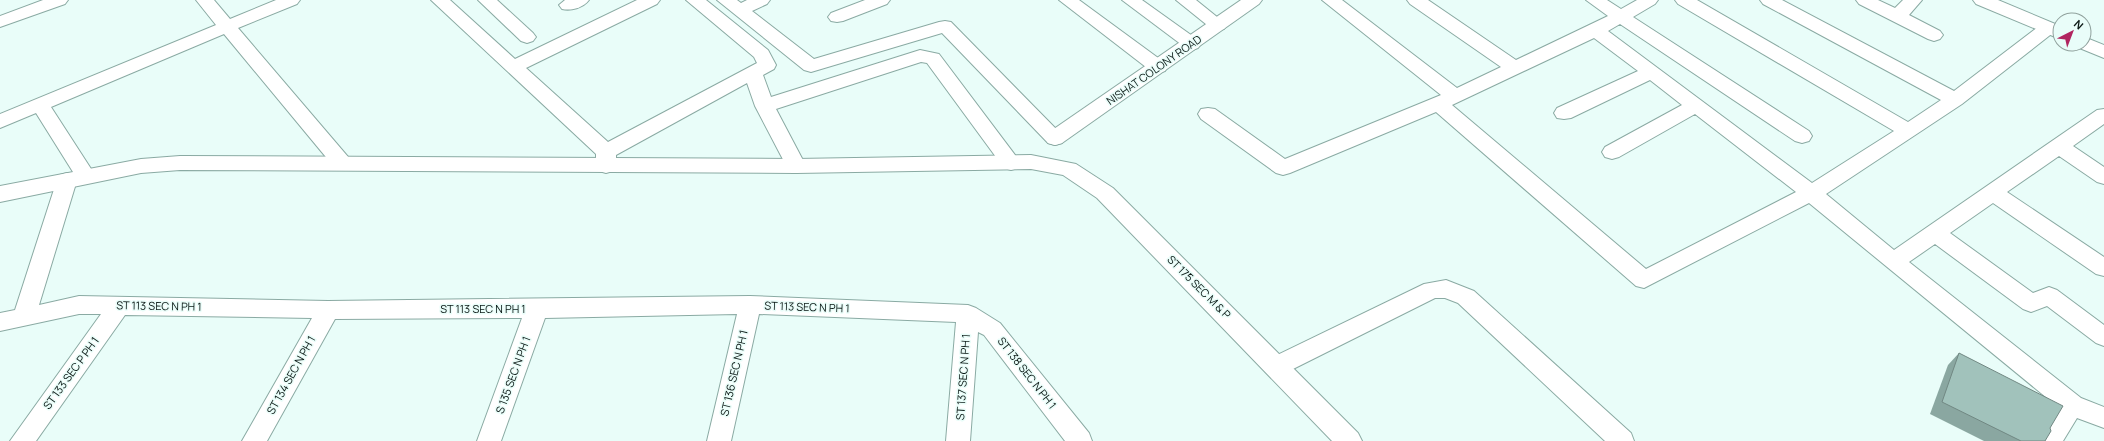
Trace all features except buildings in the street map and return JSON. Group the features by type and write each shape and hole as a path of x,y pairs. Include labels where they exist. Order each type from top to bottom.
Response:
{"street":[{"path":"0,22 60,0"},
{"path":"206,0 342,163"},
{"path":"0,121 291,0"},
{"path":"440,0 513,68 606,159 767,65 762,54 694,0"},
{"path":"487,0 527,37"},
{"path":"513,68 651,0"},
{"path":"733,5 761,0"},
{"path":"837,18 881,0"},
{"path":"1068,0 1158,68"},
{"path":"1131,0 1192,44"},
{"path":"1185,0 1218,26"},
{"path":"1331,0 1447,100 1644,280 1811,193 1909,131 2052,31"},
{"path":"1416,0 1515,68"},
{"path":"1595,0 1802,136"},
{"path":"1208,114 1283,168 1398,122 1447,100 1621,18 1649,0"},
{"path":"1684,0 1909,131"},
{"path":"1769,0 1955,100"},
{"path":"1865,0 1934,35"},
{"path":"1897,17 1913,0"},
{"name":"NISHAT COLONY ROAD","path":"1054,138 1218,26 1244,2"},
{"path":"1992,2 2052,29"},
{"path":"733,5 811,66 945,26 1054,138"},
{"path":"1596,30 1811,193 1997,346 2072,405 2104,418"},
{"path":"765,106 920,56 933,58 1021,162"},
{"path":"1564,113 1651,72"},
{"path":"753,73 765,106 796,166"},
{"path":"24,316 76,178 40,104"},
{"path":"1612,152 1695,106"},
{"path":"1894,261 2104,115"},
{"path":"2060,147 2104,177"},
{"name":"ST 175 SEC M & P","path":"0,194 141,166 180,163 342,163 606,159 796,166 1021,162 1068,168 1105,193 1277,366 1349,441"},
{"path":"1993,193 2104,268"},
{"path":"1934,232 2031,302 2049,296 2104,337"},
{"path":"1277,366 1432,290 1446,289 1466,297 1622,441"},
{"name":"ST 113 SEC N PH 1","path":"0,322 79,305 328,310 538,309 750,305 968,314"},
{"name":"ST 133 SEC P PH 1","path":"22,441 120,305"},
{"name":"ST 136 SEC N PH 1","path":"719,441 750,305"},
{"name":"S 135 SEC N PH 1","path":"489,441 538,309"},
{"name":"ST 134 SEC N PH 1","path":"254,441 328,310"},
{"name":"ST 137 SEC N PH 1","path":"958,441 968,314"},
{"name":"ST 138 SEC N PH 1","path":"968,314 992,329 1080,441"},
{"path":"2050,441 2072,405"}]}
